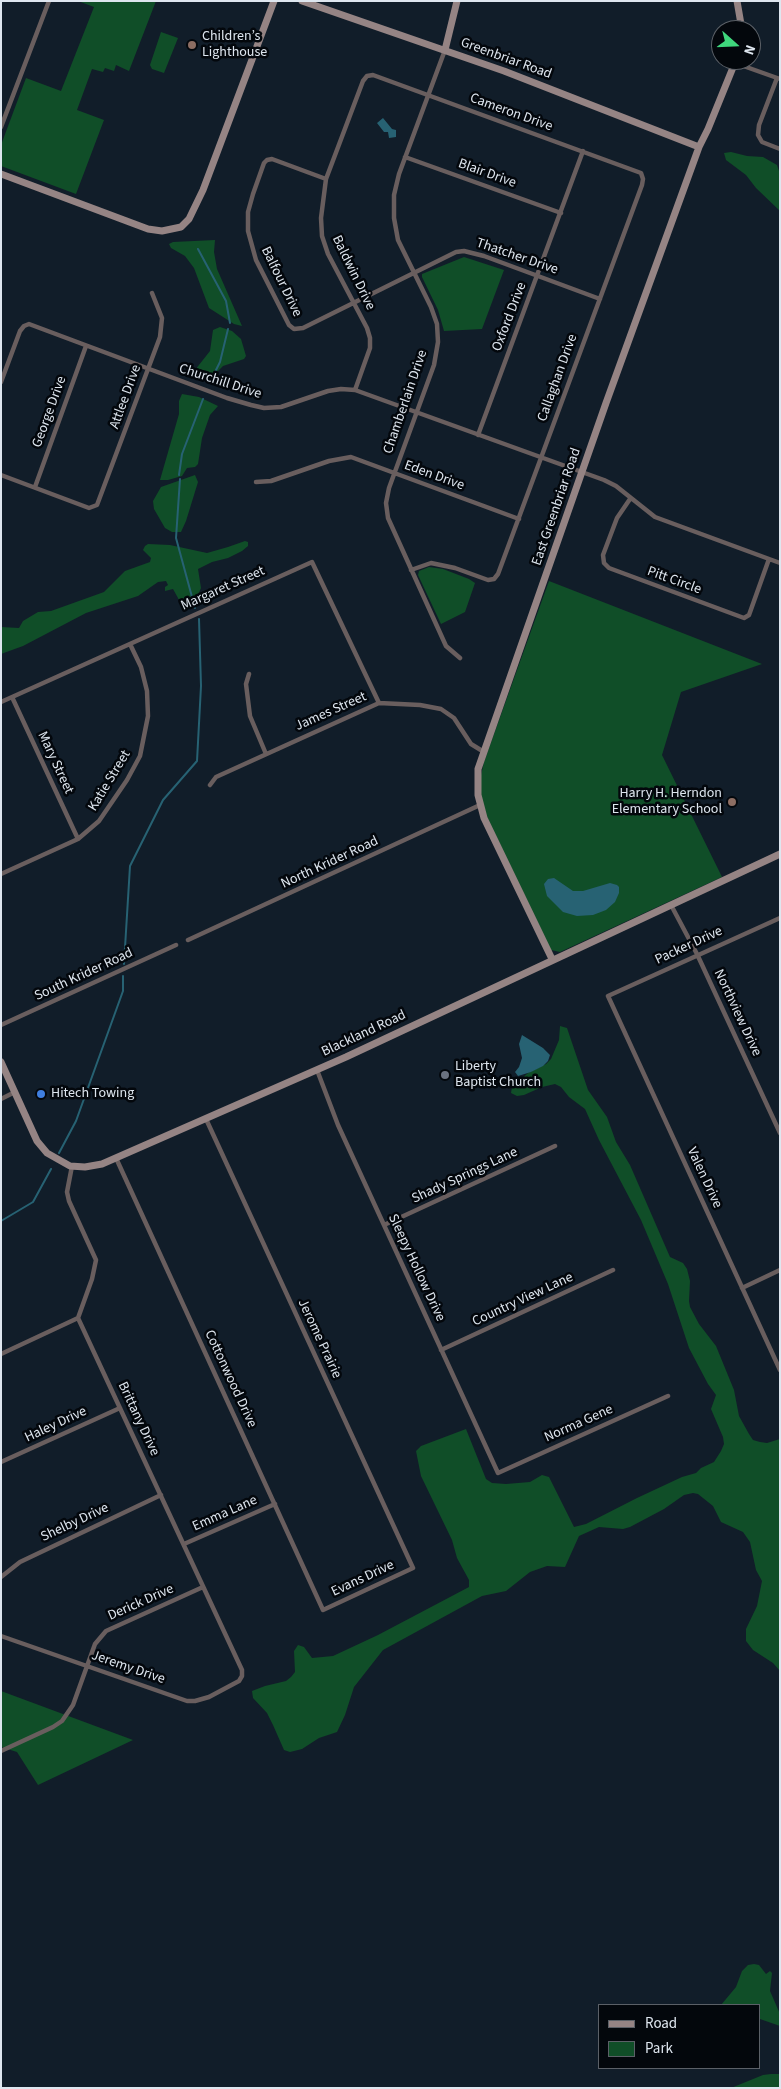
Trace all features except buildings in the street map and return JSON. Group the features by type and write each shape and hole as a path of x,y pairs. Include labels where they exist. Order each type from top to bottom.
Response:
{"street":[{"path":"1,127 49,1"},
{"path":"1,174 148,229 162,232 182,227 190,218 203,190 274,1"},
{"name":"Greenbriar Road","path":"302,1 445,50 699,147"},
{"name":"Chamberlain Drive","path":"457,1 445,50 394,195 394,218 398,240 437,324 438,342 434,365 394,473 386,503 388,518 446,646 460,658"},
{"path":"737,1 742,20"},
{"name":"East Greenbriar Road","path":"552,959 484,818 480,805 477,775 582,473 699,147 708,130 732,70"},
{"path":"755,70 778,79 759,125 758,135 762,142 780,149"},
{"name":"Cameron Drive","path":"365,78 373,75 638,171 642,176 643,182"},
{"name":"Baldwin Drive","path":"355,390 370,348 370,338 367,328 328,254 322,236 321,218 326,179 365,78"},
{"name":"Oxford Drive","path":"478,435 583,151"},
{"name":"Blair Drive","path":"406,157 561,213"},
{"name":"Balfour Drive","path":"294,329 289,325 256,260 248,231 248,212 264,163 267,160 272,159 326,179"},
{"name":"Callaghan Drive","path":"411,570 431,563 444,564 491,580 498,574 643,182"},
{"name":"Thatcher Drive","path":"294,329 300,330 447,255 464,251 484,256 600,299"},
{"name":"Attlee Drive","path":"35,487 89,508 94,507 98,503 160,337 163,324 160,310 152,293"},
{"name":"Churchill Drive","path":"1,382 20,330 24,326 32,325 240,403 264,408 281,407 341,389 355,390 607,481 650,515 780,563"},
{"name":"George Drive","path":"35,487 86,346"},
{"name":"Eden Drive","path":"256,482 271,482 341,457 351,457 519,519"},
{"path":"1,474 35,487"},
{"name":"Pitt Circle","path":"630,499 617,518 603,555 604,563 609,568 744,618 749,615 769,560"},
{"name":"Margaret Street","path":"1,702 312,562 379,703"},
{"name":"Katie Street","path":"1,874 78,838 99,821 112,804 140,756 148,716 147,691 141,667 130,644"},
{"path":"249,674 246,689 250,716 266,754"},
{"name":"Mary Street","path":"12,697 78,838"},
{"name":"James Street","path":"210,785 216,777 379,703 420,704 441,709 454,718 472,744 484,752"},
{"name":"North Krider Road","path":"188,940 480,805"},
{"name":"Blackland Road","path":"1,1062 42,1148 53,1158 72,1166 96,1166 317,1070 780,854"},
{"name":"Northview Drive","path":"671,905 698,954 780,1133"},
{"name":"Packer Drive","path":"608,996 780,918"},
{"name":"South Krider Road","path":"1,1026 176,946"},
{"name":"Valen Drive","path":"608,996 780,1370"},
{"name":"Sleepy Hollow Drive","path":"317,1070 338,1125 498,1473"},
{"path":"1,1099 15,1092"},
{"name":"Jerome Prairie","path":"206,1119 412,1568"},
{"name":"Shady Springs Lane","path":"384,1225 555,1146"},
{"name":"Cottonwood Drive","path":"116,1158 324,1610"},
{"path":"1,1354 78,1318 92,1279 96,1260 68,1201 72,1166"},
{"name":"Country View Lane","path":"442,1350 613,1270"},
{"path":"742,1288 780,1270"},
{"name":"Brittany Drive","path":"78,1318 242,1670 242,1676"},
{"name":"Norma Gene","path":"498,1473 668,1396"},
{"name":"Haley Drive","path":"1,1462 120,1408"},
{"name":"Shelby Drive","path":"1,1577 20,1562 161,1495"},
{"name":"Emma Lane","path":"184,1544 274,1504"},
{"name":"Evans Drive","path":"324,1610 412,1568"},
{"name":"Derick Drive","path":"1,1752 62,1721 73,1704 95,1644 106,1631 203,1587"},
{"name":"Jeremy Drive","path":"1,1636 195,1702 240,1682 242,1676"}],"green space":[{"path":"78,1 156,1 129,71 116,65 114,71 105,68 103,72 92,69 77,110 104,120 76,194 1,166 1,145 26,78 61,91 94,7"},
{"path":"161,32 178,38 164,73 152,69 150,65"},
{"path":"731,152 763,157 777,165 780,174 780,211 756,188 746,175 726,160 724,153"},
{"path":"215,240 214,252 217,269 242,326 234,324 209,308 194,268 185,256 171,248 169,244 173,242"},
{"path":"464,257 504,270 482,329 444,331 438,310 422,274"},
{"path":"220,327 232,331 241,339 246,356 244,359 223,366 208,381 195,370 210,351 213,330"},
{"path":"182,394 199,397 218,406 210,415 202,438 198,464 195,467 187,468 182,476 160,480 179,414 179,401"},
{"path":"195,475 198,482 186,521 181,532 172,532 165,528 154,509 153,501 161,487"},
{"path":"245,541 248,542 248,546 242,551 198,569 201,588 198,595 187,606 183,607 173,589 165,591 165,587 168,585 166,581 158,582 138,596 86,613 23,646 1,654 1,627 19,628 23,621 38,612 51,611 104,592 125,571 150,562 151,558 143,550 148,544 170,545 207,553"},
{"path":"429,567 443,569 475,583 465,612 441,624 418,575 419,571"},
{"path":"549,581 762,664 681,692 662,755 722,877 560,952 551,950 487,817 481,797 481,775 484,762"},
{"path":"560,1026 567,1028 588,1090 607,1117 616,1142 630,1165 670,1257 683,1263 687,1269 690,1281 690,1307 699,1324 716,1346 734,1390 739,1416 753,1440 767,1443 780,1439 780,1671 773,1663 753,1650 746,1641 746,1629 757,1606 762,1581 756,1570 750,1542 743,1532 721,1522 713,1506 698,1494 693,1493 684,1495 664,1509 630,1527 623,1529 599,1527 579,1536 565,1567 547,1566 530,1572 506,1591 482,1596 383,1650 354,1687 337,1732 319,1738 302,1749 290,1752 284,1750 267,1713 253,1698 252,1691 286,1681 291,1677 295,1672 294,1651 298,1645 304,1647 312,1658 333,1656 378,1635 469,1587 469,1580 457,1558 452,1540 421,1476 416,1451 421,1446 466,1429 486,1479 492,1483 506,1484 530,1482 542,1475 549,1477 574,1527 586,1524 682,1477 696,1473 701,1468 714,1462 724,1444 711,1409 716,1395 689,1348 668,1284 641,1220 585,1109 569,1097 561,1087 555,1084 542,1087 524,1095 517,1096 511,1093 512,1087 528,1073 546,1064 551,1059 559,1040"},
{"path":"1,1691 133,1740 38,1785 17,1752 1,1747"},
{"path":"748,1965 759,1965 766,1974 770,1971 772,1973 770,1991 780,2014 780,2026 761,2019 761,2004 722,2004 736,1987 742,1971"},
{"path":"780,2074 780,2088 731,2088 763,2075"}],"water":[{"path":"383,118 392,129 396,130 396,137 389,138 388,132 384,132 377,123"},
{"path":"554,878 573,891 583,891 610,883 619,887 619,893 615,902 606,910 593,915 577,916 563,912 547,896 544,884 548,879"},
{"path":"522,1035 543,1048 550,1055 548,1061 543,1066 518,1076 515,1072 522,1058 519,1044"}],"waterway":[{"path":"198,249 226,301 230,323"},
{"path":"210,382 220,362 228,329"},
{"path":"179,475 182,454 203,399"},
{"path":"180,479 176,538 195,608"},
{"path":"124,964 130,866 163,800 197,761 201,686 199,619"},
{"path":"59,1153 76,1121 123,991 123,976"},
{"path":"1,1221 33,1202 51,1169"}],"place":[{"name":"Children’s Lighthouse","path":"192,45"},
{"name":"Harry H. Herndon Elementary School","path":"732,802"},
{"name":"Liberty Baptist Church","path":"445,1075"},
{"name":"Hitech Towing","path":"41,1094"}]}
